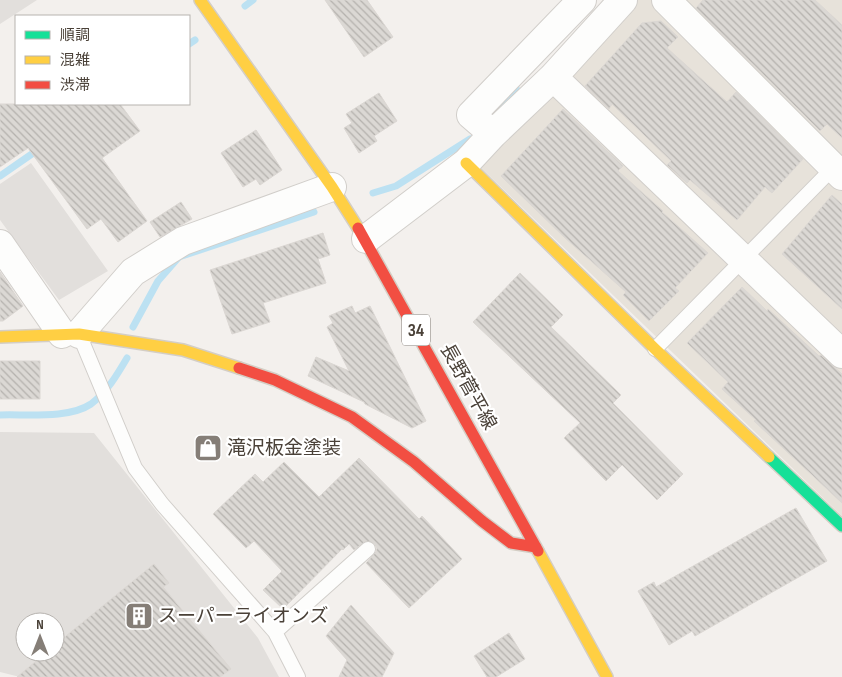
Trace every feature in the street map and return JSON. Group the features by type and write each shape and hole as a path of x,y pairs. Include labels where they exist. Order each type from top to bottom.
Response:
{"street":[{"name":"長野菅平線","path":"200,0 332,187 366,239 607,677"},
{"path":"492,134 471,115 582,0"},
{"path":"366,239 466,163 492,134 553,77 623,0"},
{"path":"666,0 839,168"},
{"path":"553,77 842,354"},
{"path":"466,163 655,349 842,526"},
{"path":"71,334 133,272 183,241 332,187"},
{"path":"0,244 71,334"},
{"path":"0,338 71,334 183,350 275,380 352,417 414,462 482,521 511,543 536,546"}],"lane":[{"path":"655,349 839,168"},
{"path":"71,334 97,378 135,468 162,504 275,632 298,677"},
{"path":"275,632 368,549"}],"shaded area":[{"path":"0,0 37,0 0,24"},
{"path":"631,0 842,0 842,516 474,161"},
{"path":"31,163 108,271 59,300 0,220 0,184"},
{"path":"0,432 94,433 258,638 279,677 20,677 0,672"}],"building":[{"path":"325,0 367,0 393,37 364,57"},
{"path":"703,0 815,0 842,25 842,138 827,124 820,131 696,8"},
{"path":"661,21 678,37 667,48 727,102 736,92 803,159 772,193 765,187 737,220 690,180 687,183 667,165 671,161 612,104 609,109 585,86 642,23"},
{"path":"379,93 397,121 374,136 377,141 359,153 344,128 352,123 346,114"},
{"path":"0,104 121,105 140,131 102,158 147,221 118,242 101,219 87,229 28,148 0,167"},
{"path":"563,109 623,166 618,171 708,253 675,288 679,291 649,321 623,295 626,292 564,237 501,176"},
{"path":"256,130 282,170 260,185 256,179 243,187 221,153"},
{"path":"832,195 842,204 842,309 782,254"},
{"path":"181,202 192,219 160,237 150,222"},
{"path":"323,233 330,255 318,259 326,283 263,303 270,322 232,334 210,270"},
{"path":"0,272 23,306 3,321 0,321"},
{"path":"520,273 563,315 551,327 621,395 613,403 683,474 657,500 622,465 606,481 564,438 580,423 473,322"},
{"path":"742,287 767,311 768,309 819,356 821,355 842,374 842,503 722,389 728,382 687,343"},
{"path":"352,306 355,313 370,306 426,421 412,428 364,402 308,376 316,357 349,371 327,327 333,323 329,316"},
{"path":"0,361 40,361 40,399 0,399"},
{"path":"359,458 419,519 422,516 462,559 409,608 366,563 376,552 377,548 374,543 366,541 354,550 349,544 283,609 263,590 282,571 254,541 246,548 213,514 255,474 263,482 284,462 319,497"},
{"path":"796,508 827,561 695,636 692,631 669,645 638,591 654,582 656,587"},
{"name":"スーパーライオンズ","path":"154,564 169,583 163,587 231,669 220,677 17,677 35,662 65,662 65,637"},
{"path":"351,605 394,653 382,677 339,677 347,660 326,636"},
{"path":"509,633 525,659 496,677 487,677 474,656"}],"waterway":[{"path":"245,6 253,0"},
{"path":"190,43 195,40"},
{"path":"494,112 516,88"},
{"path":"373,193 396,186 470,139"},
{"path":"0,176 39,149"},
{"path":"133,327 158,281 179,257 314,212"},
{"path":"0,415 59,414 82,409 91,404 107,389 127,358"}],"traffic: fast":[{"path":"769,457 842,526"}],"traffic: slow":[{"path":"200,0 332,187 358,228"},
{"path":"466,163 655,349 769,457"},
{"path":"0,337 79,334 183,350 239,368"},
{"path":"538,551 607,677"}],"traffic: jam":[{"path":"358,228 538,551"},
{"path":"239,368 275,380 352,417 414,462 482,521 511,543 536,547"}],"place":[{"name":"滝沢板金塗装","path":"208,448"},
{"name":"スーパーライオンズ","path":"139,616"}]}
